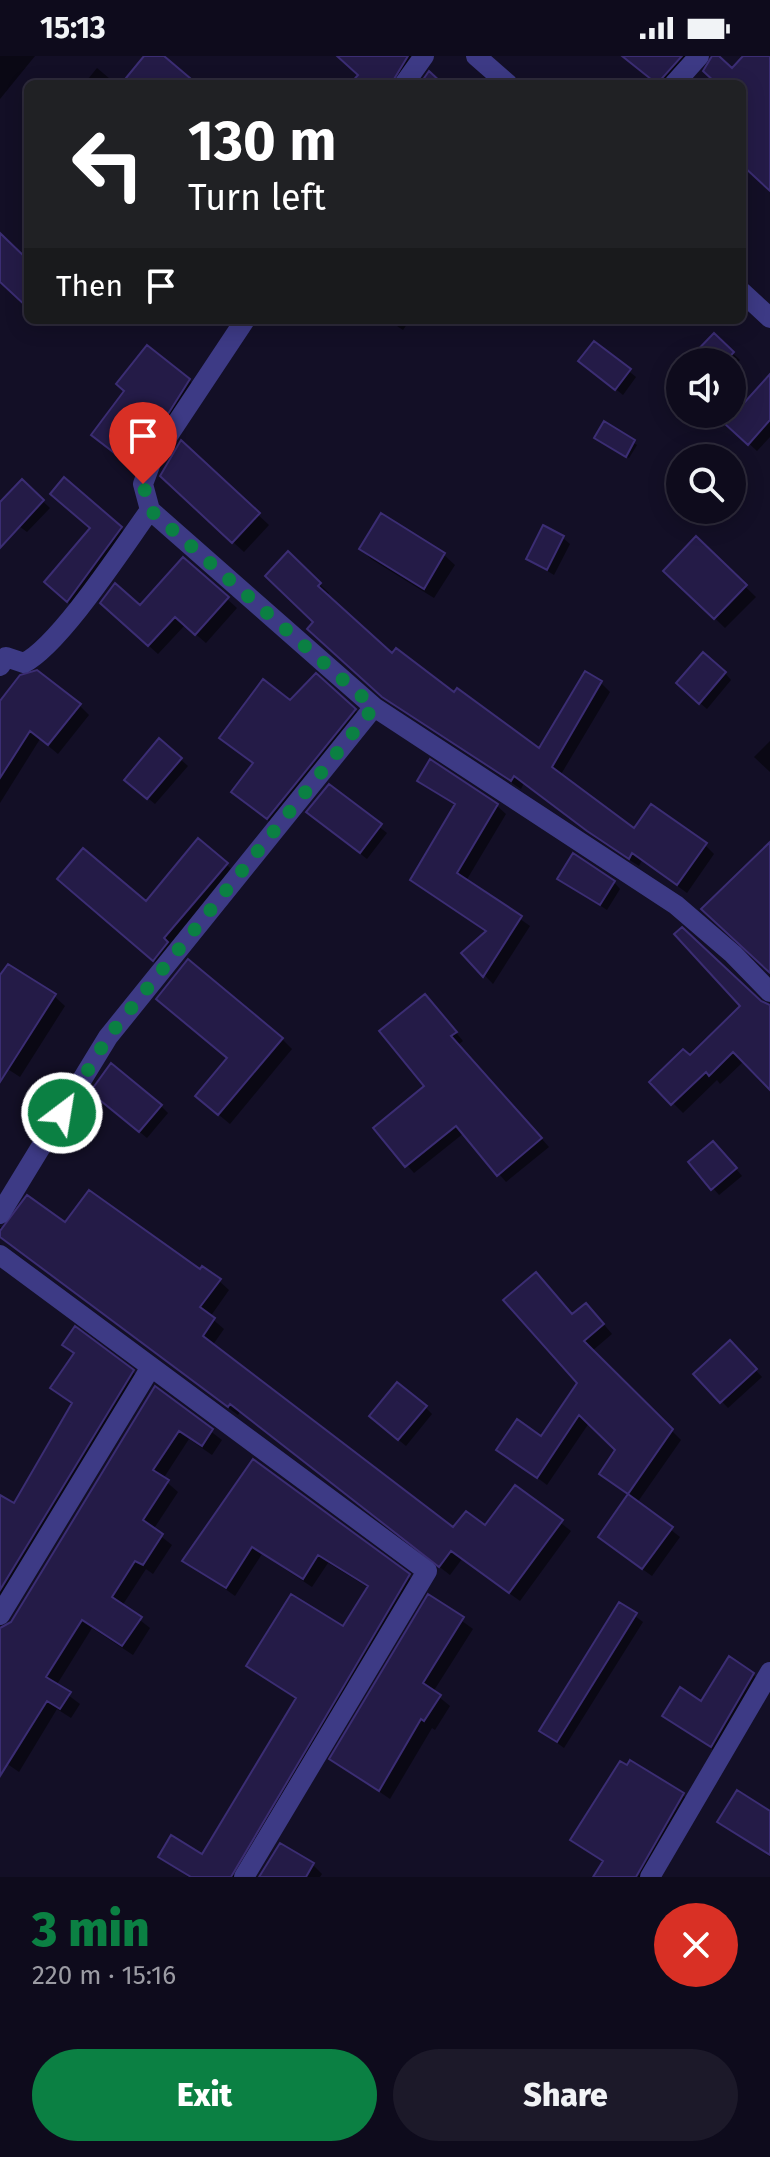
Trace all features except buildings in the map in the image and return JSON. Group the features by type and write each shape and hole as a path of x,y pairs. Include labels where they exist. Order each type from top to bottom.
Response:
{"street":[{"path":"407,80 424,56"},
{"path":"476,56 503,80"},
{"path":"678,80 699,56"},
{"path":"746,296 770,318"},
{"path":"242,324 152,460 143,484 150,510 374,707 676,905 733,954 770,992"},
{"path":"2,658 24,663 39,654 98,582 150,510"},
{"path":"0,1214 108,1037 374,707"},
{"path":"0,1255 427,1571 244,1877"},
{"path":"0,1615 151,1367"},
{"path":"650,1877 770,1672"}],"route":[{"path":"62,1113 108,1037 374,707 150,510 143,484"}]}
